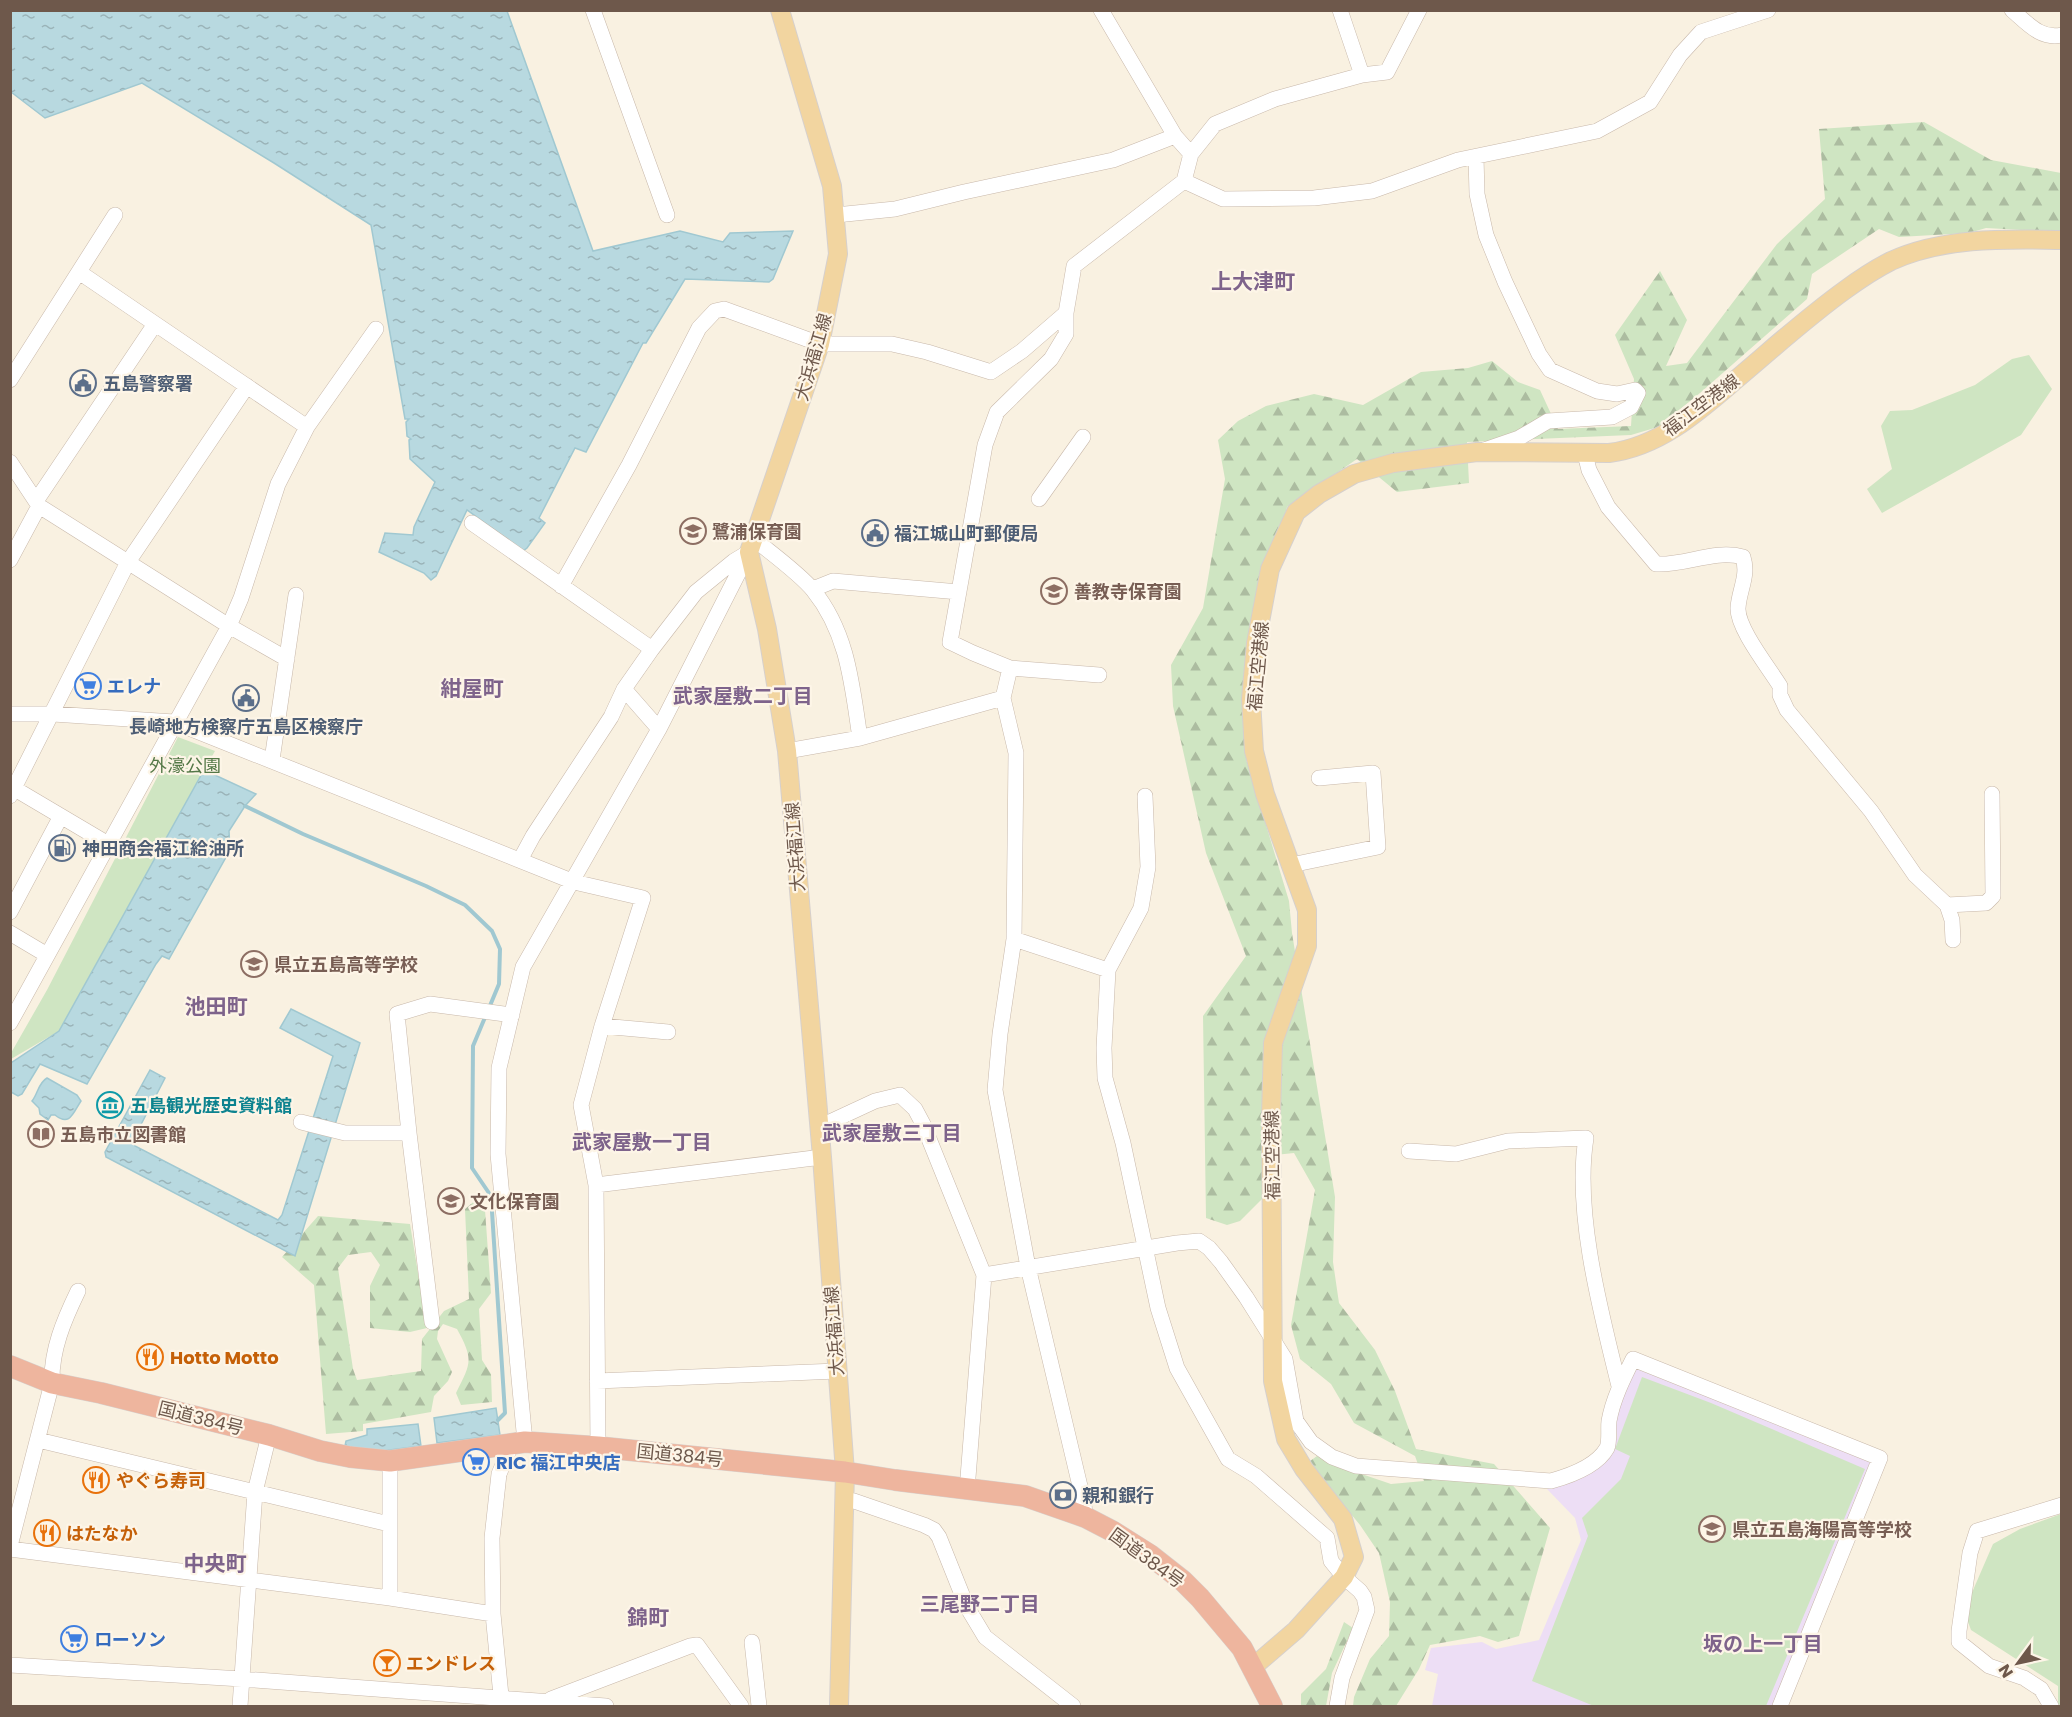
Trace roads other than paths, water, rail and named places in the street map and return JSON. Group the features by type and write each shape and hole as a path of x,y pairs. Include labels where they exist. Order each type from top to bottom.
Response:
{"highway":[{"name":"国道384号","path":"10,1366 52,1383 269,1435 320,1451 390,1461 518,1443 598,1447 845,1472 1025,1496 1084,1517 1129,1541 1183,1581 1242,1648 1271,1706"}],"main road":[{"name":"大浜福江線","path":"780,10 832,186 838,254 820,344 752,545 787,751 822,1157 845,1472 839,1707"},
{"name":"福江空港線","path":"1253,1667 1296,1630 1344,1577 1354,1557 1343,1519 1304,1469 1286,1439 1273,1381 1271,1116 1273,1043 1307,946 1307,910 1265,795 1254,751 1251,699 1256,643 1270,569 1296,512 1319,494 1354,474 1393,463 1477,452 1537,451 1585,454 1625,451 1664,435 1713,400 1825,304 1872,271 1892,261 1947,244 2061,240"}],"street":[{"path":"593,10 667,215"},
{"path":"1101,10 1175,135 1191,154"},
{"path":"1340,10 1362,75"},
{"path":"1099,675 1010,668 950,642 985,445 998,412 1050,359 1066,334 1066,313 1074,266 1184,181 1191,154 1215,124 1275,99 1362,75 1387,72 1419,10"},
{"path":"1184,181 1223,199 1314,198 1372,191 1458,160 1597,131 1650,102 1680,55 1701,32 1768,10"},
{"path":"2012,10 2043,36 2061,35"},
{"path":"836,215 895,209 1113,160 1175,135"},
{"path":"1476,157 1477,194 1486,235 1539,354 1550,370 1597,391 1617,394 1635,390 1638,393 1631,407 1612,417 1548,421 1520,438 1477,452"},
{"path":"10,380 115,215"},
{"path":"79,272 307,427"},
{"path":"561,586 629,465 699,328 716,311 724,309 820,344 843,345 871,342 891,344 927,352 991,372 1022,351 1066,313"},
{"path":"10,560 38,504 155,324"},
{"path":"10,1023 229,626 241,598 278,484 307,427 376,329"},
{"path":"108,844 12,790 53,714 128,562 247,386"},
{"path":"1039,499 1083,437"},
{"path":"1585,454 1589,470 1608,507 1656,564 1666,565 1708,557 1734,555 1743,557 1746,574 1738,610 1741,623 1780,687 1780,695 1787,710 1871,811 1915,875 1947,904 1952,920 1953,940"},
{"path":"10,462 38,504 229,626 287,659"},
{"path":"472,524 652,649"},
{"path":"752,545 813,589 834,623 846,652 860,738"},
{"path":"520,860 533,836 611,717 624,688 652,649 696,592 752,545"},
{"path":"501,1702 493,1614 492,1538 499,1474 518,1443 498,1154 499,1068 523,967 659,729 752,545"},
{"path":"813,589 833,580 958,592"},
{"path":"272,760 296,594"},
{"path":"1010,668 1003,698 1016,753 1014,939 1000,1034 995,1090 1028,1267 1084,1503 1084,1517"},
{"path":"624,688 659,729"},
{"path":"787,751 860,738 1003,698"},
{"path":"10,714 53,714 174,722 573,882 643,898 602,1026 581,1105 596,1185 598,1447"},
{"path":"1291,865 1378,848 1373,773 1319,777"},
{"path":"1947,904 1986,903 1993,896 1992,794"},
{"path":"1145,796 1148,867 1141,908 1108,970 1104,1048 1106,1078 1123,1143 1158,1308 1177,1368 1228,1459 1256,1476 1327,1538 1330,1561 1364,1597 1367,1610 1342,1678 1337,1707"},
{"path":"10,912 61,816"},
{"path":"10,933 47,955"},
{"path":"1014,939 1108,970"},
{"path":"432,1322 397,1014 430,1004 512,1015"},
{"path":"602,1026 668,1032"},
{"path":"819,1127 875,1101 900,1095 915,1109 923,1124 984,1275 968,1490"},
{"path":"301,1122 345,1133 409,1133"},
{"path":"1409,1152 1456,1154 1508,1141 1586,1138 1582,1160 1583,1200 1590,1253 1619,1386"},
{"path":"596,1185 822,1157"},
{"path":"984,1275 1199,1241 1209,1248 1246,1297 1285,1359 1296,1421 1311,1442 1332,1457 1356,1466 1551,1481 1564,1477 1596,1461 1608,1447 1609,1420 1619,1386 1633,1359 1880,1458 1780,1707"},
{"path":"78,1291 63,1322 51,1366 52,1383 38,1440 17,1494 10,1547 493,1614"},
{"path":"597,1382 837,1371"},
{"path":"240,1707 255,1492 269,1435"},
{"path":"38,1440 388,1524"},
{"path":"390,1461 388,1524 390,1598"},
{"path":"844,1500 855,1501 934,1530 945,1550 967,1607 985,1637 1073,1707"},
{"path":"2051,1707 2041,1689 2024,1677 1989,1666 1975,1656 1959,1642 1959,1631 1970,1553 1977,1531 2061,1505"},
{"path":"752,1642 759,1707"},
{"path":"545,1701 697,1645 739,1701 741,1707"},
{"path":"10,1665 242,1679 501,1702 545,1701 606,1707"}],"water":[{"path":"10,11 507,11 593,251 680,231 723,242 730,233 793,231 773,279 769,282 685,279 646,343 643,343 586,452 575,448 539,518 545,523 527,548 523,551 467,510 436,576 431,580 424,573 379,552 385,533 413,535 414,527 435,482 410,459 409,440 411,439 407,436 406,422 409,419 405,419 371,225 142,83 45,118 11,92"},
{"path":"204,770 256,794 245,806 229,831 230,850 169,959 162,956 156,964 87,1084 40,1064 22,1094 18,1096 11,1092 11,1063 59,1031"},
{"path":"291,1009 360,1043 295,1256 106,1157 105,1152 150,1070 165,1078 133,1140 135,1146 278,1220 282,1215 333,1056 280,1028"},
{"path":"47,1078 77,1095 81,1101 68,1119 64,1120 51,1115 48,1120 40,1114 39,1108 32,1101"},
{"path":"496,1408 500,1435 437,1443 434,1418"},
{"path":"418,1424 421,1446 374,1452 345,1446 346,1441 367,1435 367,1429"}],"waterway":[{"path":"245,806 465,905 492,931 500,949 499,984 489,1008"},
{"path":"486,1015 473,1046 472,1168 491,1196 505,1413 498,1420"}],"place":[{"name":"五島警察署","path":"83,383"},
{"name":"鷺浦保育園","path":"693,531"},
{"name":"福江城山町郵便局","path":"875,533"},
{"name":"善教寺保育園","path":"1054,591"},
{"name":"エレナ","path":"88,686"},
{"name":"長崎地方検察庁五島区検察庁","path":"246,698"},
{"name":"神田商会福江給油所","path":"62,848"},
{"name":"県立五島高等学校","path":"254,964"},
{"name":"五島観光歴史資料館","path":"110,1105"},
{"name":"五島市立図書館","path":"41,1134"},
{"name":"文化保育園","path":"451,1201"},
{"name":"Hotto Motto","path":"150,1357"},
{"name":"RIC 福江中央店","path":"476,1462"},
{"name":"やぐら寿司","path":"96,1480"},
{"name":"親和銀行","path":"1063,1495"},
{"name":"県立五島海陽高等学校","path":"1712,1529"},
{"name":"はたなか","path":"47,1533"},
{"name":"ローソン","path":"74,1639"},
{"name":"エンドレス","path":"387,1663"}],"district":[{"name":"上大津町","path":"1253,281"},
{"name":"紺屋町","path":"472,688"},
{"name":"武家屋敷二丁目","path":"743,696"},
{"name":"池田町","path":"216,1006"},
{"name":"武家屋敷三丁目","path":"892,1133"},
{"name":"武家屋敷一丁目","path":"642,1142"},
{"name":"中央町","path":"215,1563"},
{"name":"三尾野二丁目","path":"980,1604"},
{"name":"錦町","path":"648,1617"},
{"name":"坂の上一丁目","path":"1763,1644"}],"park label":[{"name":"外濠公園","path":"185,765"}]}
